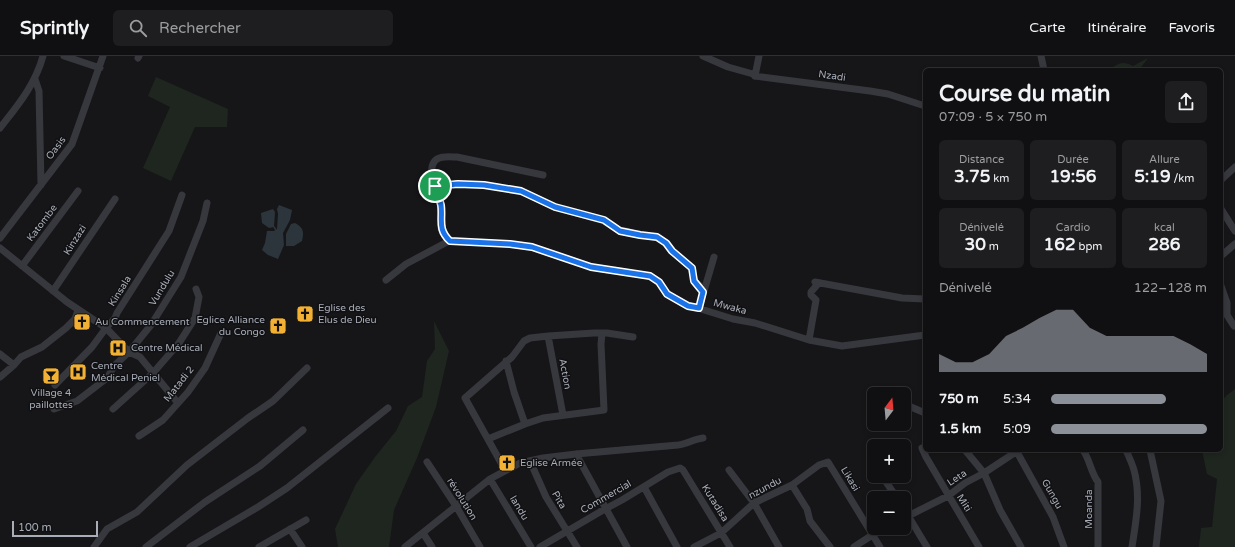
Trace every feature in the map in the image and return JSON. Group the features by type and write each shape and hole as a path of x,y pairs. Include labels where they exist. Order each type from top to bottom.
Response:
{"street":[{"path":"0,128 35,80 43,56"},
{"path":"64,56 100,68"},
{"name":"Oasis","path":"0,238 72,144 103,56"},
{"name":"Nzadi","path":"703,56 728,67 756,76 888,94 923,105"},
{"path":"756,76 759,56"},
{"path":"1041,56 1044,68"},
{"path":"35,80 39,91 41,185"},
{"path":"386,280 406,264 450,241 445,237 441,229 441,206 431,171 434,162 439,158 448,156 457,157 543,175"},
{"path":"1223,178 1235,166"},
{"path":"435,186 458,184 484,185 521,191 555,207 604,220 620,231 657,237 666,243 672,251 692,268 694,281 703,292"},
{"name":"Katombe","path":"22,266 78,191"},
{"name":"Kinsala","path":"55,385 92,347 115,318 169,231 182,195"},
{"name":"Kinzazi","path":"53,291 115,199"},
{"name":"Vundulu","path":"54,410 77,401 107,378 115,365 129,352 150,325 181,277 203,221 207,204"},
{"path":"1223,212 1235,231"},
{"name":"Mwaka","path":"450,241 510,244 532,247 591,267 650,276 659,282 667,294 688,306 733,319 755,323 809,340 842,346 923,335"},
{"path":"1223,254 1235,244"},
{"path":"0,248 78,310 106,328 129,352 140,357 178,403"},
{"path":"699,308 714,257"},
{"path":"809,340 816,300 811,292 816,288 817,285 815,282 902,298 923,299"},
{"path":"113,409 153,373 180,342 196,318 200,297 196,289"},
{"path":"1223,291 1228,303 1227,315 1234,326"},
{"path":"0,377 21,357 42,347 66,328 75,319 78,310"},
{"name":"Matadi 2","path":"139,436 158,424 188,392 205,368 221,333"},
{"path":"488,439 543,418 604,410 601,344 602,333"},
{"path":"504,470 465,398 512,357 524,341 530,338 602,333 632,338"},
{"name":"Action","path":"548,336 563,415"},
{"path":"0,354 14,365"},
{"path":"506,362 524,424"},
{"path":"94,547 107,529 137,512 187,465 248,418 273,401 307,368"},
{"path":"911,407 923,412"},
{"path":"190,547 287,488 388,408"},
{"path":"146,547 205,502 260,466 303,430"},
{"path":"405,547 490,479 504,470 520,463 576,454 678,445 703,438"},
{"name":"Miti","path":"924,452 948,496 979,547"},
{"path":"967,452 984,473 1000,510 1021,547"},
{"name":"Leta","path":"911,515 948,496 965,483 984,473 1016,452"},
{"name":"Gungu","path":"1019,452 1053,517 1064,547"},
{"name":"Moanda","path":"1084,452 1098,482 1098,547"},
{"path":"1127,452 1134,469 1137,484 1138,511 1132,547"},
{"path":"1150,452 1160,501 1156,547"},
{"path":"576,454 627,547"},
{"name":"Pita","path":"530,461 540,488 577,547"},
{"name":"révolution","path":"427,462 456,506 480,547"},
{"name":"nzundu","path":"694,547 721,533 754,503 792,485 819,465 828,462"},
{"name":"Likasi","path":"828,462 867,527"},
{"name":"Commercial","path":"540,547 668,472 678,468 683,470"},
{"name":"Kutadisa","path":"683,470 730,547"},
{"path":"729,470 754,503 779,547"},
{"name":"landu","path":"490,479 530,547"},
{"path":"792,485 807,509 810,521 830,547"},
{"path":"644,487 677,547"},
{"path":"259,547 306,520"},
{"path":"911,523 927,547"},
{"path":"290,530 302,547"},
{"path":"423,533 432,547"},
{"path":"854,547 872,535"},
{"name":"Likasi","path":"872,535 880,547"}],"shaded area":[{"path":"1148,58 1140,68 1112,68 1123,63 1133,66"},
{"path":"156,77 228,109 227,127 195,127 171,181 143,168 170,107 148,96"},
{"path":"279,205 292,210 290,220 283,233 284,245 278,259 268,255 262,250 267,231 274,231 277,229 277,209"},
{"path":"273,209 275,212 274,227 269,228 262,223 261,213"},
{"path":"295,223 303,230 302,241 294,246 286,246 286,234 291,224"},
{"path":"434,321 449,351 436,407 417,458 394,510 389,547 338,547 335,529 356,484 396,431 408,406 422,397 427,361 435,349"},
{"path":"1235,389 1235,547 1199,547 1201,528 1212,527 1217,479 1207,474 1202,452 1223,452 1223,400"}],"place":[{"name":"Eglise des Elus de Dieu","path":"305,314"},
{"name":"Au Commencement","path":"82,322"},
{"name":"Eglice Alliance du Congo","path":"278,326"},
{"name":"Centre Médical","path":"118,348"},
{"name":"Centre Médical Peniel","path":"78,372"},
{"name":"Village 4 paillottes","path":"51,376"},
{"name":"Eglise Armée","path":"507,463"}],"route":[{"path":"458,184 484,185 521,191 541,202 555,207 604,220 620,231 657,237 666,243 672,251 692,268 694,281 699,285 703,292 699,308 688,306 667,294 659,282 650,276 591,267 532,247 510,244 450,241 445,237 441,229 441,206 435,186 458,184"}]}
